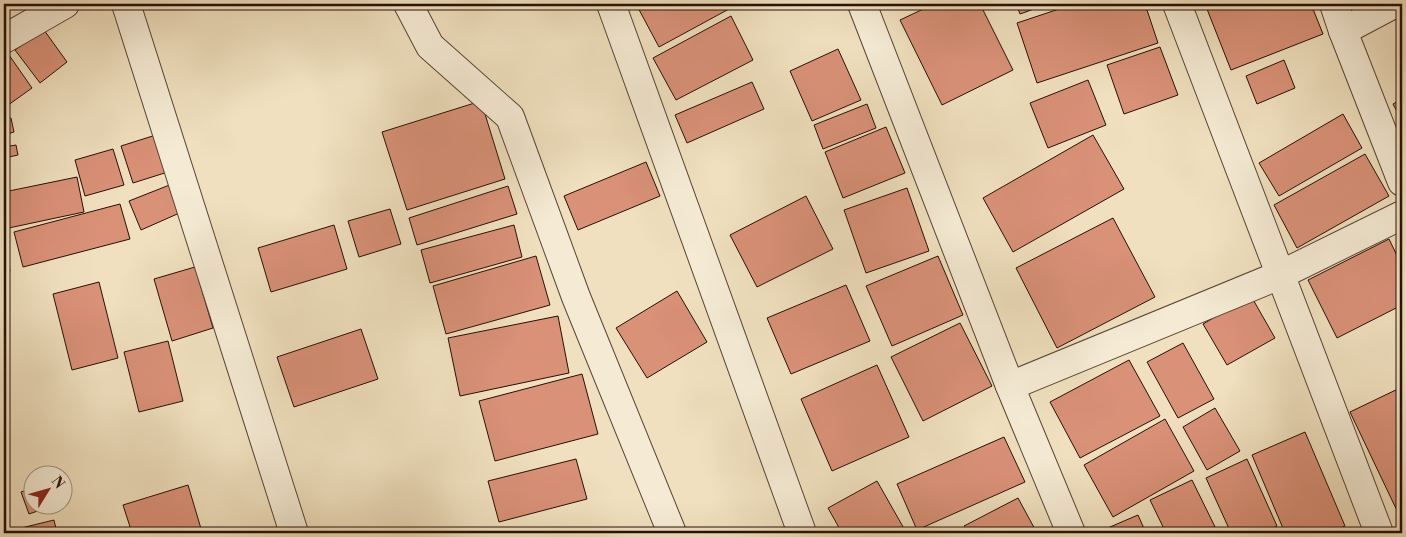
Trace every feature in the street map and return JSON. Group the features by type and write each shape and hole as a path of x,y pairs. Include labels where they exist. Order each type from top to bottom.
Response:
{"street":[{"path":"4,39 66,4"},
{"path":"126,4 294,533"},
{"path":"408,4 430,46 510,117 576,297 672,533"},
{"path":"611,4 802,533"},
{"path":"862,4 1010,386 1071,533"},
{"path":"1177,4 1380,533"},
{"path":"1334,4 1402,182"},
{"path":"1343,31 1394,4"},
{"path":"1010,386 1280,275 1402,215"}],"building":[{"path":"636,4 727,4 729,9 659,47"},
{"path":"934,4 980,4 1013,70 942,105 900,20"},
{"path":"1016,4 1048,4 1020,14"},
{"path":"1074,4 1145,4 1158,43 1037,83 1017,23"},
{"path":"1205,4 1311,4 1323,34 1231,70"},
{"path":"731,16 753,60 676,100 653,58"},
{"path":"44,30 67,62 40,83 15,50"},
{"path":"1160,47 1178,95 1124,114 1107,65"},
{"path":"838,49 861,100 812,121 790,71"},
{"path":"9,55 32,88 4,108 4,59"},
{"path":"1284,60 1295,88 1257,104 1246,76"},
{"path":"1088,80 1106,125 1048,148 1030,103"},
{"path":"752,82 764,109 687,143 675,115"},
{"path":"1402,99 1402,121 1393,104"},
{"path":"481,101 505,179 407,210 382,132"},
{"path":"867,104 876,128 823,149 814,125"},
{"path":"1343,114 1362,148 1279,196 1259,163"},
{"path":"11,118 14,132 4,135 4,119"},
{"path":"886,127 905,173 843,198 825,152"},
{"path":"159,134 171,171 133,183 121,146"},
{"path":"1093,135 1124,189 1013,252 983,198"},
{"path":"16,145 18,155 4,158 4,147"},
{"path":"113,149 124,185 85,196 75,160"},
{"path":"1365,154 1389,196 1297,248 1274,205"},
{"path":"646,162 660,196 578,230 564,196"},
{"path":"77,177 84,212 4,229 4,192"},
{"path":"172,184 184,211 141,230 129,201"},
{"path":"508,186 517,214 417,245 409,218"},
{"path":"907,188 929,251 866,273 844,210"},
{"path":"806,196 833,249 757,287 730,235"},
{"path":"120,204 130,239 23,267 14,232"},
{"path":"390,209 401,244 359,257 348,221"},
{"path":"1113,218 1155,297 1057,348 1016,268"},
{"path":"334,225 347,269 271,292 258,248"},
{"path":"514,225 522,257 430,283 421,250"},
{"path":"1389,239 1402,266 1402,305 1337,338 1308,280"},
{"path":"4,248 10,271 4,272"},
{"path":"536,256 550,305 446,334 433,286"},
{"path":"938,256 963,315 892,346 866,286"},
{"path":"195,267 213,328 172,341 154,279"},
{"path":"99,282 118,358 72,370 53,294"},
{"path":"846,285 870,341 791,374 767,318"},
{"path":"677,291 707,342 647,378 616,328"},
{"path":"1251,296 1275,338 1227,365 1203,324"},
{"path":"558,316 569,373 460,396 448,338"},
{"path":"960,323 992,386 923,421 891,357"},
{"path":"361,329 378,379 294,407 277,357"},
{"path":"168,341 183,401 139,412 124,352"},
{"path":"1183,343 1214,399 1178,418 1147,362"},
{"path":"1129,360 1160,416 1080,458 1050,402"},
{"path":"877,365 909,437 832,471 801,399"},
{"path":"582,374 598,434 495,461 479,401"},
{"path":"1402,387 1402,518 1401,519 1350,412"},
{"path":"1215,408 1240,451 1207,470 1183,427"},
{"path":"1165,419 1194,471 1113,517 1084,465"},
{"path":"1305,432 1345,526 1328,533 1285,533 1252,455"},
{"path":"1004,437 1025,482 917,530 897,484"},
{"path":"576,459 587,499 499,522 488,481"},
{"path":"1247,459 1277,526 1261,533 1231,533 1206,478"},
{"path":"1192,480 1218,533 1166,533 1150,500"},
{"path":"877,481 906,532 842,533 828,508"},
{"path":"188,485 202,532 132,533 123,505"},
{"path":"1018,498 1037,533 968,533 964,526"},
{"path":"1138,515 1146,533 1096,533"},
{"path":"54,520 57,533 18,533 17,529"}]}
